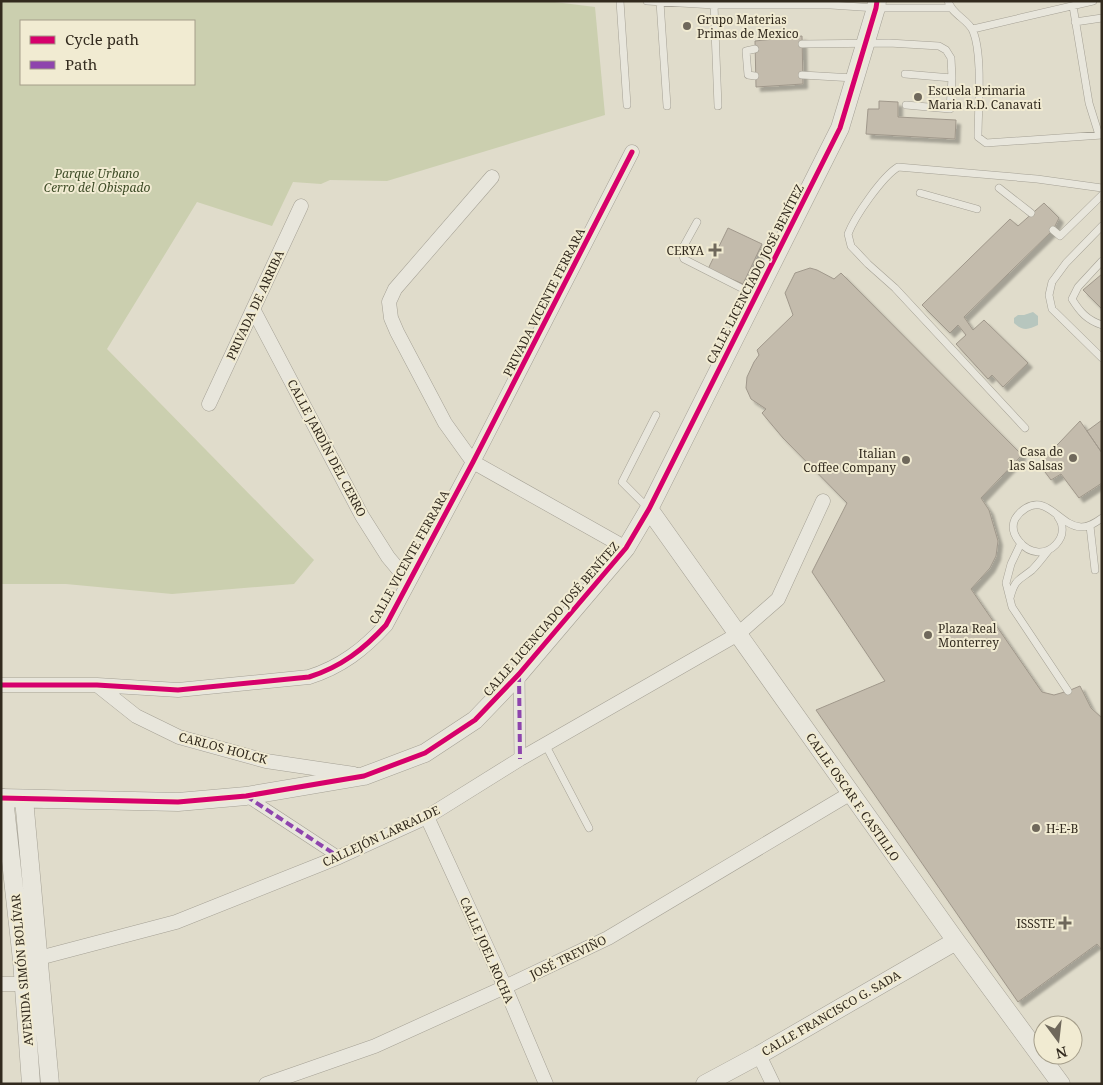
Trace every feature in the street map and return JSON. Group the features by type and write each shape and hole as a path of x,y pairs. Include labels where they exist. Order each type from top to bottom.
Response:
{"street":[{"name":"CALLE LICENCIADO JOSÉ BENÍTEZ","path":"2,798 178,802 246,796 364,776 425,753 475,720 519,674 626,548 649,509 840,128 876,4"},
{"name":"PRIVADA VICENTE FERRARA","path":"473,462 632,152"},
{"path":"492,177 395,289 389,302 391,318 407,354 445,423 473,462 626,548"},
{"name":"PRIVADA DE ARRIBA","path":"209,404 301,206"},
{"name":"CALLE JARDÍN DEL CERRO","path":"253,309 362,516 388,557 408,581"},
{"name":"CALLE VICENTE FERRARA","path":"1,685 97,685 178,690 309,677 324,673 344,662 367,645 386,625 473,462"},
{"name":"CALLEJÓN LARRALDE","path":"30,959 176,922 339,857 427,817 545,744 738,634 778,599 823,501"},
{"name":"CALLE OSCAR F. CASTILLO","path":"649,509 1060,1084"},
{"path":"519,674 520,759"},
{"name":"CARLOS HOLCK","path":"97,685 136,716 179,737 266,761 364,776"},
{"name":"JOSÉ TREVIÑO","path":"266,1084 375,1046 608,938 851,793"},
{"path":"246,796 339,857"},
{"name":"AVENIDA SIMÓN BOLÍVAR","path":"2,798 50,1084"},
{"name":"AVENIDA SIMÓN BOLÍVAR","path":"24,799 30,959"},
{"name":"CALLE JOEL ROCHA","path":"427,817 505,987 546,1084"},
{"name":"CALLE FRANCISCO G. SADA","path":"705,1084 759,1055 956,941"},
{"path":"1,984 33,984"},
{"name":"AVENIDA SIMÓN BOLÍVAR","path":"31,1084 33,984"},
{"path":"759,1055 773,1084"}],"lane":[{"path":"620,1 626,106"},
{"path":"647,1 714,5 949,4 973,29 979,70 978,137 986,143 1100,135 1089,103 1073,6"},
{"path":"973,29 1093,1"},
{"path":"660,2 667,106"},
{"path":"714,5 718,106"},
{"path":"1075,22 1102,18"},
{"path":"802,44 939,46 946,50 951,58 950,109 906,105"},
{"path":"755,49 746,51 748,75 755,76"},
{"path":"905,74 952,78"},
{"path":"802,75 855,78"},
{"path":"1025,428 895,288 851,246 848,234 856,217 890,172 898,167 1037,179 1102,188"},
{"path":"999,188 1031,213"},
{"path":"920,193 977,209"},
{"path":"1053,230 1060,236 1102,195"},
{"path":"698,222 681,252 684,259 756,295"},
{"path":"1102,226 1066,263 1052,282 1049,295 1052,308 1102,358"},
{"path":"1102,261 1078,287 1072,299 1090,321 1102,325"},
{"path":"649,509 622,482 656,414"},
{"path":"1048,551 1029,550 1020,543 1014,530 1014,521 1020,512 1030,506 1042,505 1050,509 1058,517 1080,527 1090,526 1102,518"},
{"path":"1010,598 1013,586 1020,578 1032,569 1059,542 1062,526 1058,517"},
{"path":"1090,526 1095,570"},
{"path":"1020,543 1011,564 1006,583 1012,607 1068,691"},
{"path":"545,744 589,828"}],"green space":[{"name":"Parque Urbano Cerro del Obispado","path":"1,1 547,1 595,7 605,115 387,181 330,180 321,184 293,182 272,226 197,202 107,349 314,560 294,584 172,594 66,584 1,584"}],"shaded area":[{"path":"1033,312 1038,316 1038,325 1026,329 1014,323 1014,318 1018,315"}],"building":[{"path":"802,36 803,84 756,87 755,41"},
{"path":"879,101 898,102 898,117 956,120 955,139 866,134 868,109 879,109"},
{"path":"1044,203 1059,218 1053,230 964,317 973,330 984,320 1028,363 1003,387 992,375 988,379 956,344 966,335 958,325 950,333 922,305 1010,219 1018,226"},
{"path":"728,228 762,244 743,284 708,269"},
{"name":"Plaza Real Monterrey","path":"810,268 834,279 841,273 1022,455 981,498 989,510 998,541 996,556 990,568 971,589 1042,692 1054,695 1080,686 1091,708 1102,718 1102,950 1097,944 1018,1002 816,710 885,681 812,572 847,503 783,438 762,413 766,409 751,399 746,388 747,377 759,355 757,350 793,315 785,293 795,273"},
{"path":"1102,274 1102,309 1083,290"},
{"path":"1102,420 1102,453 1087,431"},
{"name":"Casa de las Salsas","path":"1080,421 1102,453 1102,483 1079,498 1061,474 1051,480 1039,464"}],"marked path":[{"path":"519,674 520,759"},
{"path":"246,796 339,857"}],"cycle path":[{"path":"1,798 178,802 246,796 364,776 425,753 475,720 519,674 626,548 649,509 840,128 877,1"},
{"path":"1,685 97,685 178,690 309,677 342,662 369,642 386,625 473,462 632,152"}],"place":[{"name":"Grupo Materias Primas de Mexico","path":"687,26"},
{"name":"Escuela Primaria Maria R.D. Canavati","path":"918,97"},
{"name":"CERYA","path":"715,250"},
{"name":"Casa de las Salsas","path":"1073,458"},
{"name":"Italian Coffee Company","path":"906,460"},
{"name":"Plaza Real Monterrey","path":"928,635"},
{"name":"H-E-B","path":"1036,828"},
{"name":"ISSSTE","path":"1065,923"}]}
